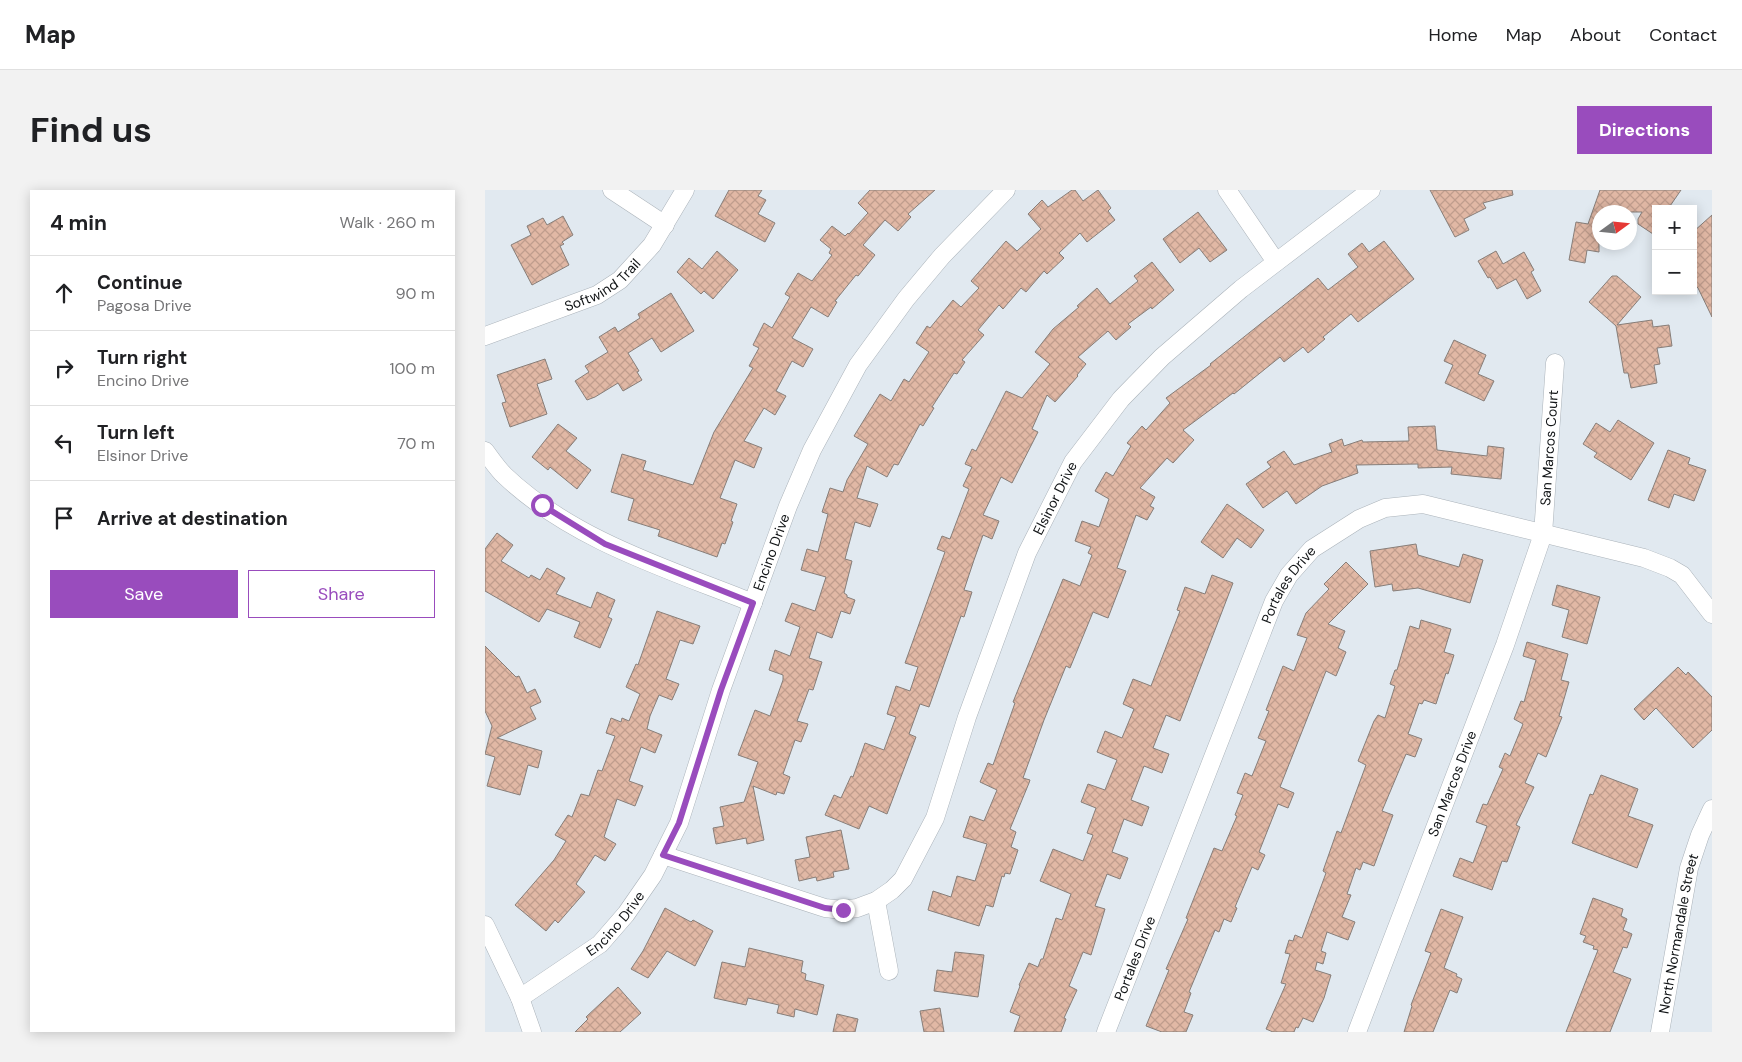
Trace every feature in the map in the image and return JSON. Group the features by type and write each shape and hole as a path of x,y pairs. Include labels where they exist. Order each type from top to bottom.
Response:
{"street":[{"path":"612,190 665,225"},
{"name":"Softwind Trail","path":"485,336 597,295 620,280 652,245 685,190"},
{"name":"Encino Drive","path":"520,998 600,944 648,883 679,823 721,690 788,506 812,450 858,365 906,299 942,256 1007,190"},
{"path":"1227,190 1276,262"},
{"name":"Elsinor Drive","path":"663,855 825,908 843,910 857,908 875,901 892,890 903,879 935,818 967,717 1027,553 1073,462 1121,399 1162,358 1241,288 1371,190"},
{"name":"San Marcos Court","path":"1543,534 1555,363"},
{"path":"485,451 504,474 542,505 605,544 753,603"},
{"name":"Portales Drive","path":"1107,1032 1274,601 1289,575 1312,549 1359,519 1385,508 1423,504 1644,558 1682,575 1712,614"},
{"name":"San Marcos Drive","path":"1357,1032 1505,645 1543,534"},
{"name":"North Normandale Street","path":"1660,1032 1689,868 1700,835 1712,810"},
{"path":"875,901 889,971"},
{"path":"485,925 520,998 532,1032"}],"building":[{"path":"729,190 762,190 758,196 766,200 758,214 775,223 765,242 715,216"},
{"path":"870,190 935,190 908,214 911,217 898,231 885,220 863,245 875,255 835,301 837,302 828,317 811,307 792,338 813,349 803,367 792,361 776,391 786,396 775,415 764,408 744,441 762,448 754,468 735,460 720,498 737,504 725,544 722,543 717,557 658,536 660,530 628,520 634,499 611,492 622,454 646,461 643,470 693,485 714,432 753,368 749,366 759,348 753,345 764,323 772,328 790,297 785,294 798,273 812,281 832,255 829,253 831,249 820,240 832,226 845,236 868,213 858,203"},
{"path":"1072,190 1075,190 1083,201 1098,190 1111,208 1108,211 1115,220 1087,242 1080,233 1059,253 1064,258 1047,274 1044,271 1026,292 1021,288 1003,309 999,305 978,330 984,335 962,360 965,362 957,374 954,373 932,407 934,408 923,426 920,424 898,465 894,464 887,477 867,466 857,498 878,504 870,527 855,522 845,559 852,561 844,593 847,597 855,600 850,614 841,611 832,638 817,632 809,658 822,662 813,690 809,689 797,721 808,724 801,742 795,740 783,774 790,777 784,794 777,792 776,795 753,786 764,840 747,844 746,838 716,844 713,828 724,826 720,807 744,802 758,762 738,755 755,710 770,716 783,680 783,675 769,670 775,650 790,656 800,627 785,621 792,603 815,611 826,577 801,570 807,549 818,552 828,514 822,512 830,488 843,492 847,480 868,444 854,436 880,394 891,401 904,379 909,382 929,352 916,343 927,326 930,328 953,300 961,307 979,288 971,281 1006,241 1017,251 1041,229 1028,214 1042,200 1048,207"},
{"path":"1430,190 1512,190 1513,195 1483,203 1486,208 1464,219 1469,230 1455,237"},
{"path":"1600,190 1681,190 1671,205 1652,205 1652,233 1638,224 1638,219 1642,212 1637,212 1637,205 1595,205"},
{"path":"1198,212 1227,250 1210,262 1199,248 1180,263 1163,239"},
{"path":"1592,213 1592,250 1599,250 1599,252 1587,250 1585,263 1569,260 1576,222 1588,224"},
{"path":"1712,215 1712,317 1697,287 1697,228"},
{"path":"563,216 573,235 562,242 564,244 560,246 569,265 532,285 511,245 531,235 527,226 543,218 547,225"},
{"path":"1384,241 1414,279 1358,322 1351,314 1323,337 1325,339 1308,353 1303,347 1284,362 1280,357 1234,394 1183,430 1194,440 1173,463 1167,458 1140,488 1155,497 1150,506 1154,508 1147,520 1136,515 1117,568 1126,571 1108,618 1093,612 1070,668 1066,666 1044,720 1023,778 1030,780 1010,829 1016,832 1011,847 1018,850 1010,874 1005,873 1004,877 1002,876 993,907 986,905 979,926 928,910 933,891 951,897 957,876 975,881 987,844 963,837 970,816 984,821 997,790 980,782 988,763 993,765 1015,703 1013,702 1063,579 1080,586 1092,555 1088,553 1091,547 1075,541 1082,521 1099,527 1109,499 1095,491 1106,472 1113,476 1131,446 1127,443 1142,426 1146,430 1170,403 1166,398 1211,365 1318,278 1328,290 1358,267 1348,254 1362,243 1369,252"},
{"path":"717,251 738,270 713,299 704,291 701,294 677,272 689,258 702,269"},
{"path":"1496,251 1503,264 1524,252 1534,270 1531,272 1541,291 1527,299 1516,279 1497,289 1478,261"},
{"path":"1152,262 1174,290 1152,309 1151,307 1128,324 1131,327 1116,340 1108,331 1078,357 1086,364 1055,402 1047,395 1032,429 1038,432 1012,483 1001,477 983,515 999,521 992,539 983,535 964,590 972,592 964,617 961,616 929,707 920,704 909,734 916,737 887,814 869,806 859,829 825,815 834,795 841,798 851,776 853,777 865,743 884,750 896,717 887,714 896,686 910,691 918,667 905,663 945,552 937,549 942,536 950,539 969,489 963,486 972,467 965,464 972,449 976,451 1006,391 1022,398 1050,364 1035,352 1053,329 1079,307 1077,306 1097,288 1110,304 1138,281 1134,276"},
{"path":"1612,276 1617,276 1641,297 1617,325 1652,320 1653,327 1669,325 1672,346 1657,348 1660,364 1654,365 1657,383 1631,388 1628,373 1624,373 1616,326 1589,302"},
{"path":"671,293 694,331 661,352 652,338 628,353 642,380 623,391 618,383 587,400 575,381 589,372 585,366 608,352 599,337 615,327 618,332 640,318 638,314"},
{"path":"1454,340 1486,355 1478,374 1494,381 1484,401 1445,383 1453,365 1444,361"},
{"path":"545,359 552,379 537,384 547,414 510,427 502,403 506,402 497,375"},
{"path":"1618,420 1654,443 1631,480 1594,457 1597,453 1583,444 1596,423 1610,432"},
{"path":"558,424 577,438 566,451 591,470 577,489 550,467 548,470 532,457"},
{"path":"1435,426 1437,450 1487,456 1488,446 1504,448 1501,479 1451,474 1452,467 1418,468 1418,464 1356,465 1358,473 1322,486 1296,504 1287,491 1263,508 1246,484 1271,467 1267,462 1284,451 1294,465 1332,452 1329,444 1342,439 1344,446 1362,440 1363,442 1409,441 1408,427"},
{"path":"1668,450 1690,458 1688,464 1706,470 1694,501 1674,494 1669,508 1648,500"},
{"path":"1227,504 1264,530 1251,548 1237,538 1223,558 1201,542"},
{"path":"497,533 513,545 501,561 529,578 531,575 540,580 547,568 565,578 556,594 591,608 597,592 615,600 608,617 612,619 600,648 574,637 580,622 547,609 539,622 485,591 485,549"},
{"path":"1416,544 1418,555 1459,567 1463,554 1483,560 1470,603 1418,588 1393,591 1392,584 1375,587 1370,551"},
{"path":"1346,562 1368,584 1328,624 1345,631 1338,648 1346,652 1336,676 1326,671 1280,787 1294,793 1288,808 1278,804 1259,852 1265,855 1258,870 1252,867 1235,907 1237,908 1231,922 1224,919 1219,932 1215,930 1189,992 1191,993 1184,1012 1193,1015 1186,1032 1162,1032 1146,1026 1169,970 1166,969 1188,919 1186,918 1214,848 1222,851 1237,816 1235,815 1243,795 1237,793 1245,773 1252,776 1266,741 1258,738 1269,711 1266,710 1283,666 1294,671 1307,638 1297,635 1306,613 1329,589 1324,584"},
{"path":"1212,575 1233,583 1180,721 1166,715 1153,748 1169,754 1162,773 1144,766 1131,800 1149,807 1142,826 1124,819 1112,852 1128,858 1120,879 1107,874 1095,906 1105,909 1091,955 1083,952 1069,986 1077,990 1064,1018 1066,1019 1061,1032 1014,1032 1020,1016 1010,1012 1019,985 1029,963 1038,967 1041,959 1043,959 1056,918 1062,920 1071,894 1040,881 1053,849 1083,861 1093,835 1087,833 1096,808 1081,802 1088,784 1105,790 1117,760 1097,752 1105,731 1122,738 1134,709 1123,704 1133,679 1151,686 1180,611 1177,610 1185,587 1205,594"},
{"path":"1557,585 1600,597 1587,644 1562,637 1569,610 1552,605"},
{"path":"657,611 700,626 693,644 680,640 666,679 679,684 672,700 659,695 650,716 647,729 662,735 655,753 641,747 629,781 643,786 635,806 617,799 604,837 616,844 605,861 595,855 576,884 585,892 558,923 555,920 546,931 515,905 554,860 566,841 555,835 568,815 572,817 581,794 589,796 598,770 602,771 615,736 606,733 611,718 621,722 622,718 629,721 640,694 626,687 636,664 638,665"},
{"path":"1421,620 1451,629 1444,652 1454,655 1448,674 1446,673 1436,704 1424,700 1422,704 1419,703 1408,734 1422,739 1415,757 1406,754 1382,811 1393,815 1374,866 1363,862 1360,870 1356,868 1347,894 1351,895 1342,917 1355,922 1348,940 1327,932 1321,951 1326,953 1323,964 1317,962 1315,970 1331,975 1324,998 1313,1022 1303,1018 1294,1032 1273,1032 1266,1029 1286,984 1281,983 1290,954 1285,953 1289,940 1293,941 1295,935 1302,938 1326,873 1323,871 1337,831 1341,833 1366,765 1358,761 1374,721 1378,715 1385,718 1395,686 1390,684 1395,670 1397,670 1410,626 1419,629"},
{"path":"1527,642 1568,654 1561,680 1569,682 1559,716 1562,717 1546,757 1538,753 1525,783 1534,787 1516,825 1520,827 1507,862 1502,861 1492,890 1453,876 1460,858 1473,863 1487,826 1476,822 1483,804 1487,805 1503,769 1499,767 1505,753 1510,756 1523,724 1514,719 1521,701 1524,702 1536,660 1523,656"},
{"path":"485,646 516,677 519,676 527,693 535,689 541,702 530,707 536,719 497,738 542,751 538,768 528,765 520,795 487,786 495,757 485,754 492,726 485,711"},
{"path":"1678,667 1686,675 1688,672 1712,697 1712,730 1693,748 1656,708 1644,720 1634,709"},
{"path":"1601,775 1638,789 1628,816 1653,825 1637,868 1572,843 1590,794 1593,795"},
{"path":"841,830 849,869 833,872 834,877 817,881 816,877 799,881 795,860 810,857 806,837"},
{"path":"1593,898 1623,909 1621,916 1627,919 1623,930 1632,934 1627,948 1623,947 1613,972 1631,979 1610,1032 1566,1032 1598,950 1593,949 1594,946 1583,942 1586,936 1580,934"},
{"path":"665,908 713,931 695,966 667,951 648,978 631,969 643,951"},
{"path":"1441,909 1463,917 1444,968 1457,974 1456,976 1462,979 1457,993 1450,990 1433,1032 1404,1032 1411,1005 1431,953 1425,951"},
{"path":"749,948 803,961 801,972 806,974 805,980 824,985 817,1015 795,1009 794,1017 777,1013 779,1005 748,998 746,1005 714,998 722,962 745,967"},
{"path":"955,952 984,955 978,997 934,991 937,970 952,972"},
{"path":"618,987 641,1013 620,1032 575,1032 588,1019 586,1017"},
{"path":"940,1008 944,1032 924,1032 920,1011"},
{"path":"837,1014 858,1019 855,1032 833,1032"}],"route":[{"path":"542,505 605,544 753,603 721,690 679,823 663,855 825,908 843,910"}]}
